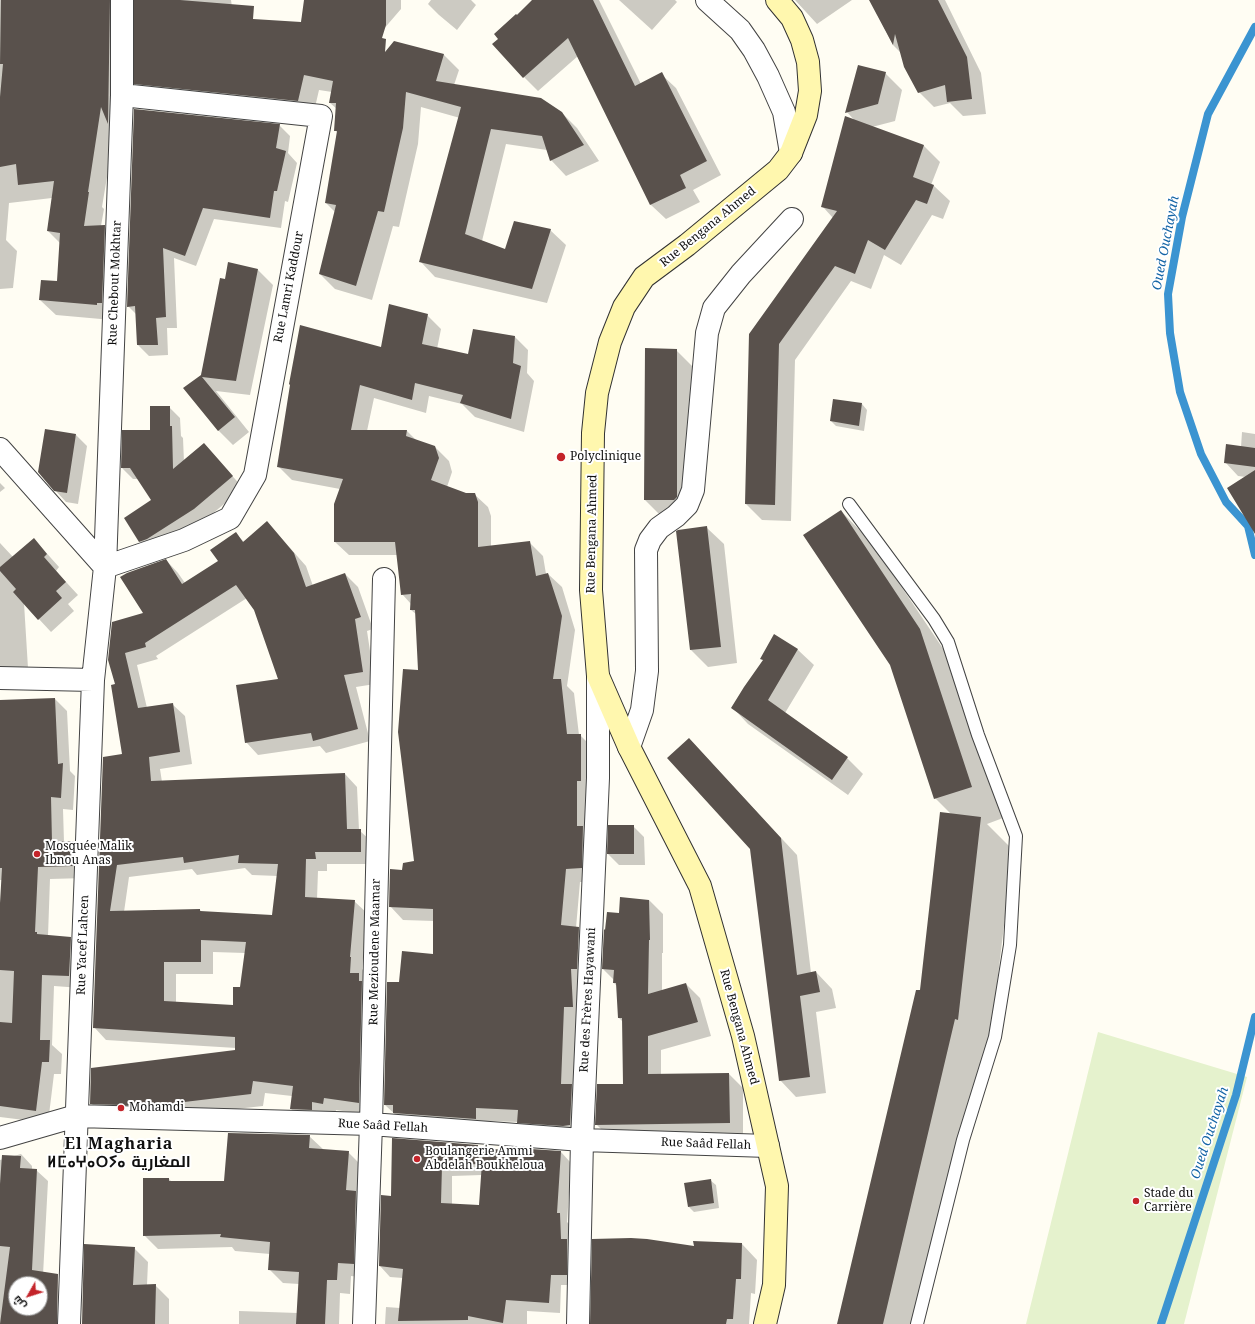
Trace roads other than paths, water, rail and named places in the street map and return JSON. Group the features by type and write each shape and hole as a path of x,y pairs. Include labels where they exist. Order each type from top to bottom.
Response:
{"street":[{"name":"Rue Chebout Mokhtar","path":"105,567 122,95 122,0"},
{"path":"707,0 740,30 754,50 768,76 784,112 791,153"},
{"name":"Rue Bengana Ahmed","path":"764,1324 774,1285 777,1186 743,1036 700,886 629,747 598,676 591,590 594,433 598,393 610,342 624,307 644,277 687,245 778,170 791,153 806,115 810,91 808,62 802,40 792,18 777,0"},
{"name":"Rue Lamri Kaddour","path":"105,567 184,540 230,518 254,475 321,116 122,95"},
{"path":"629,747 642,710 647,671 646,550 650,540 658,528 676,516 687,505 692,490 706,333 714,308 741,274 792,219"},
{"path":"0,449 105,567"},
{"name":"Rue Yacef Lahcen","path":"69,1324 93,680 105,567"},
{"name":"Rue Mezioudene Maamar","path":"364,1324 371,1124 384,579"},
{"name":"Rue des Frères Hayawani","path":"578,1324 582,1140 598,778 598,676"},
{"path":"0,678 93,680"},
{"name":"Rue Saâd Fellah","path":"0,1138 76,1116 371,1124 582,1140 768,1146"}],"lane":[{"path":"849,504 934,619 948,642 978,735 1016,836 1010,945 996,1037 962,1140 917,1324"}],"waterway":[{"name":"Oued Ouchayah","path":"1255,27 1208,114 1182,217 1168,294 1170,333 1180,392 1201,454 1226,502 1248,526 1255,555"},
{"name":"Oued Ouchayah","path":"1161,1324 1236,1095 1255,1017"}],"place":[{"name":"Polyclinique","path":"561,457"},
{"name":"Mosquée Malik Ibnou Anas","path":"37,854"},
{"name":"Mohamdi","path":"121,1108"},
{"name":"Boulangerie Ammi Abdelah Boukheloua","path":"417,1159"},
{"name":"Stade du Carrière","path":"1136,1201"}],"district":[{"name":"El Magharia ⵍⵎⴰⵖⴰⵔⵢⴰ المغارية","path":"119,1153"}]}
